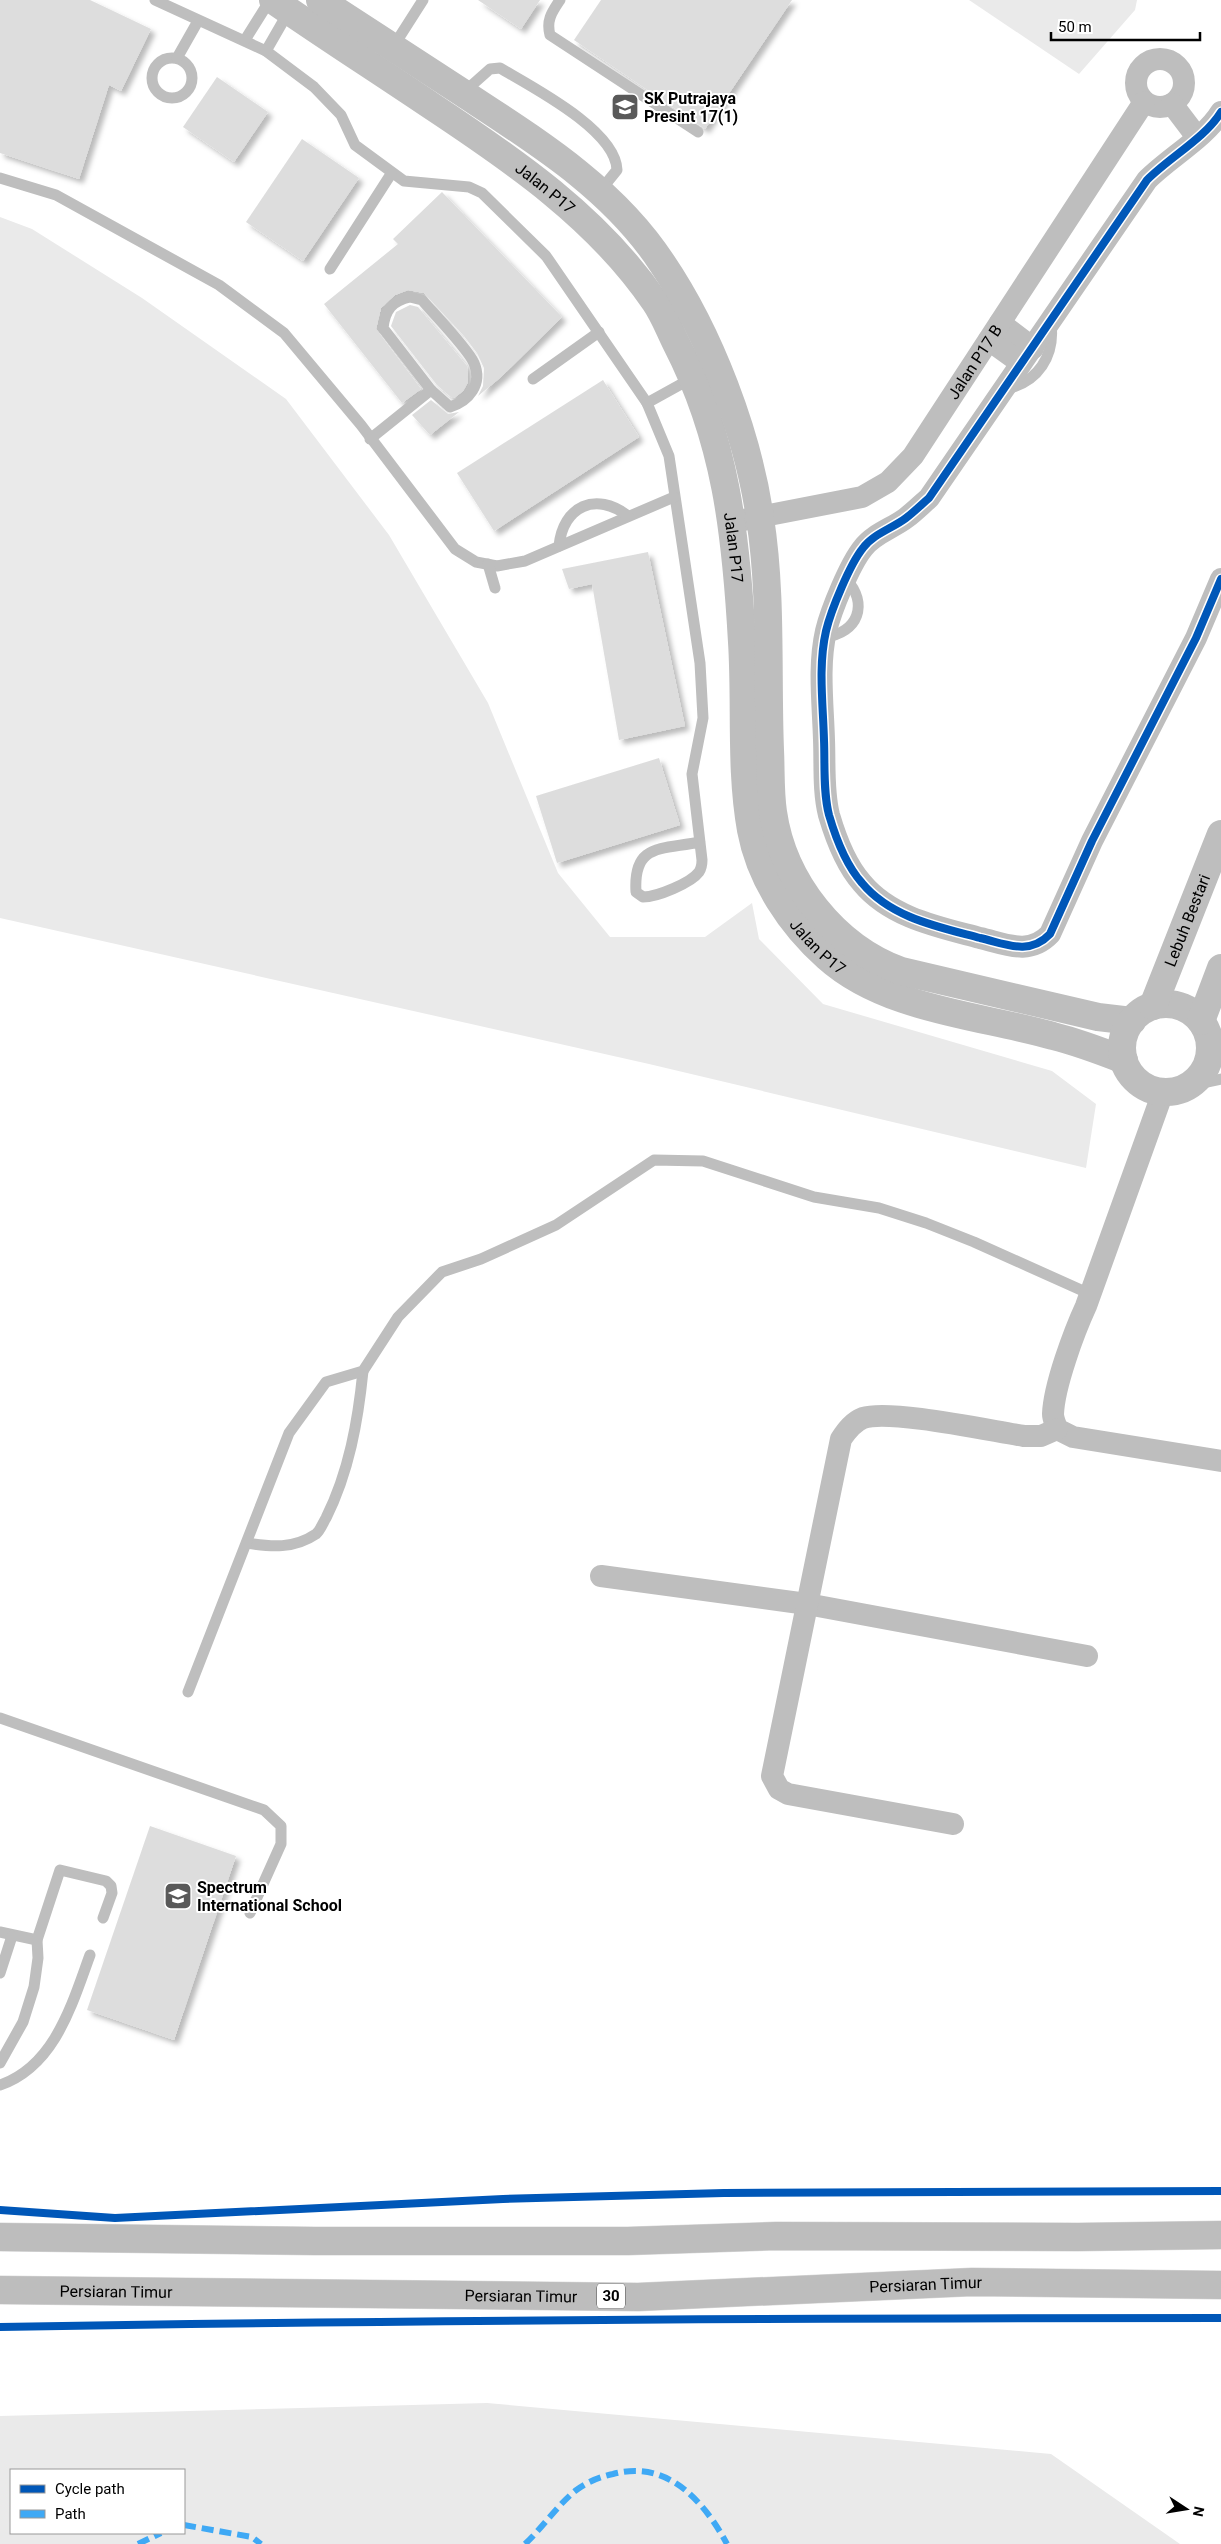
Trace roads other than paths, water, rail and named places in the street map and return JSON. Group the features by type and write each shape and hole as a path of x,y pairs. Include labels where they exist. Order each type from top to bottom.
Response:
{"main road":[{"path":"0,2237 315,2241 628,2240 776,2236 1078,2237 1221,2235"},
{"name":"Persiaran Timur","path":"0,2290 638,2296 972,2282 1221,2285"}],"street":[{"name":"Jalan P17","path":"320,0 552,151 600,192 636,230 662,263 708,345 744,442 760,517 767,581 773,811 788,861 807,896 832,928 857,949 880,963 901,971 1098,1017 1143,1014"},
{"name":"Jalan P17","path":"277,4 505,155 578,215 619,256 657,304 694,377 721,460 733,522 742,642 746,792 751,833 763,870 779,899 805,936 844,971 869,986 902,999 1053,1036 1124,1060"},
{"path":"1158,59 1174,64 1182,77 1182,92 1172,104 1158,108 1144,102 1139,96 1136,80 1144,65 1158,59"},
{"name":"Jalan P17 B","path":"733,522 862,497 888,482 913,456 1144,102"},
{"path":"1172,104 1197,137"},
{"path":"1221,112 1215,122 1147,180 929,498 906,518 863,547 846,579 828,623 822,667 828,803 834,828 847,862 862,884 880,900 907,916 935,926 1017,947 1027,947 1043,941 1050,934 1092,841 1196,638 1221,579"},
{"path":"994,332 1027,356"},
{"name":"Lebuh Bestari","path":"1143,1014 1221,834"},
{"path":"1210,1039 1187,1010 1170,1004 1143,1014 1124,1040 1124,1060 1137,1081 1154,1091 1180,1090 1197,1080 1208,1063 1221,968"},
{"path":"1162,1092 1078,1324 1057,1394 1053,1415 1057,1429 1073,1437 1221,1461"},
{"path":"953,1824 788,1794 776,1784 772,1776 841,1439 849,1427 862,1419 873,1416 910,1418 1024,1436 1041,1436 1057,1429"},
{"path":"601,1576 807,1604 1086,1656"}],"lane":[{"path":"155,0 266,51 314,87 341,115 355,145 404,182 469,187 482,193 546,256 647,402 669,456 700,663 703,718 692,774 700,842 701,870 691,879 651,897 643,897 636,892 635,873 639,861 651,852 700,842"},
{"path":"393,47 423,0"},
{"path":"560,0 550,14 548,25 550,35 698,132"},
{"path":"244,40 277,4"},
{"path":"266,51 277,4"},
{"path":"177,58 198,21"},
{"path":"463,93 490,68 500,68 584,120 617,160 617,170 600,192"},
{"path":"330,269 391,174"},
{"path":"0,178 56,195 219,285 284,333 370,439 455,549 476,562 497,566 525,561 674,497"},
{"path":"410,297 422,300 474,361 477,382 472,393 458,404 450,407 431,390 382,328 384,314 396,300 410,297"},
{"path":"1003,389 1018,386 1032,378 1042,367 1050,353 1052,338 1051,322"},
{"path":"533,379 599,332"},
{"path":"647,402 694,377"},
{"path":"370,439 431,390"},
{"path":"559,546 560,532 566,519 577,510 590,504 604,504 617,508 628,516"},
{"path":"488,564 495,588"},
{"path":"1189,1086 1221,1079"},
{"path":"246,1542 285,1547 318,1533 334,1501 352,1446 359,1410 363,1371 398,1317 442,1272 480,1259 556,1225 654,1160 704,1161 814,1197 879,1208 917,1220 974,1242 1090,1294"},
{"path":"188,1692 289,1433 326,1382 363,1371"},
{"path":"0,1718 264,1810 281,1826 281,1844 250,1912"},
{"path":"0,2063 23,2022 34,1987 38,1958 37,1940 60,1870 106,1881 111,1886 112,1892 103,1918"},
{"path":"0,1932 37,1940"},
{"path":"0,1972 12,1936"},
{"path":"0,2085 34,2064 62,2029 90,1955"}],"place":[{"name":"SK Putrajaya Presint 17(1)","path":"625,107"},
{"name":"Spectrum International School","path":"178,1896"}]}
